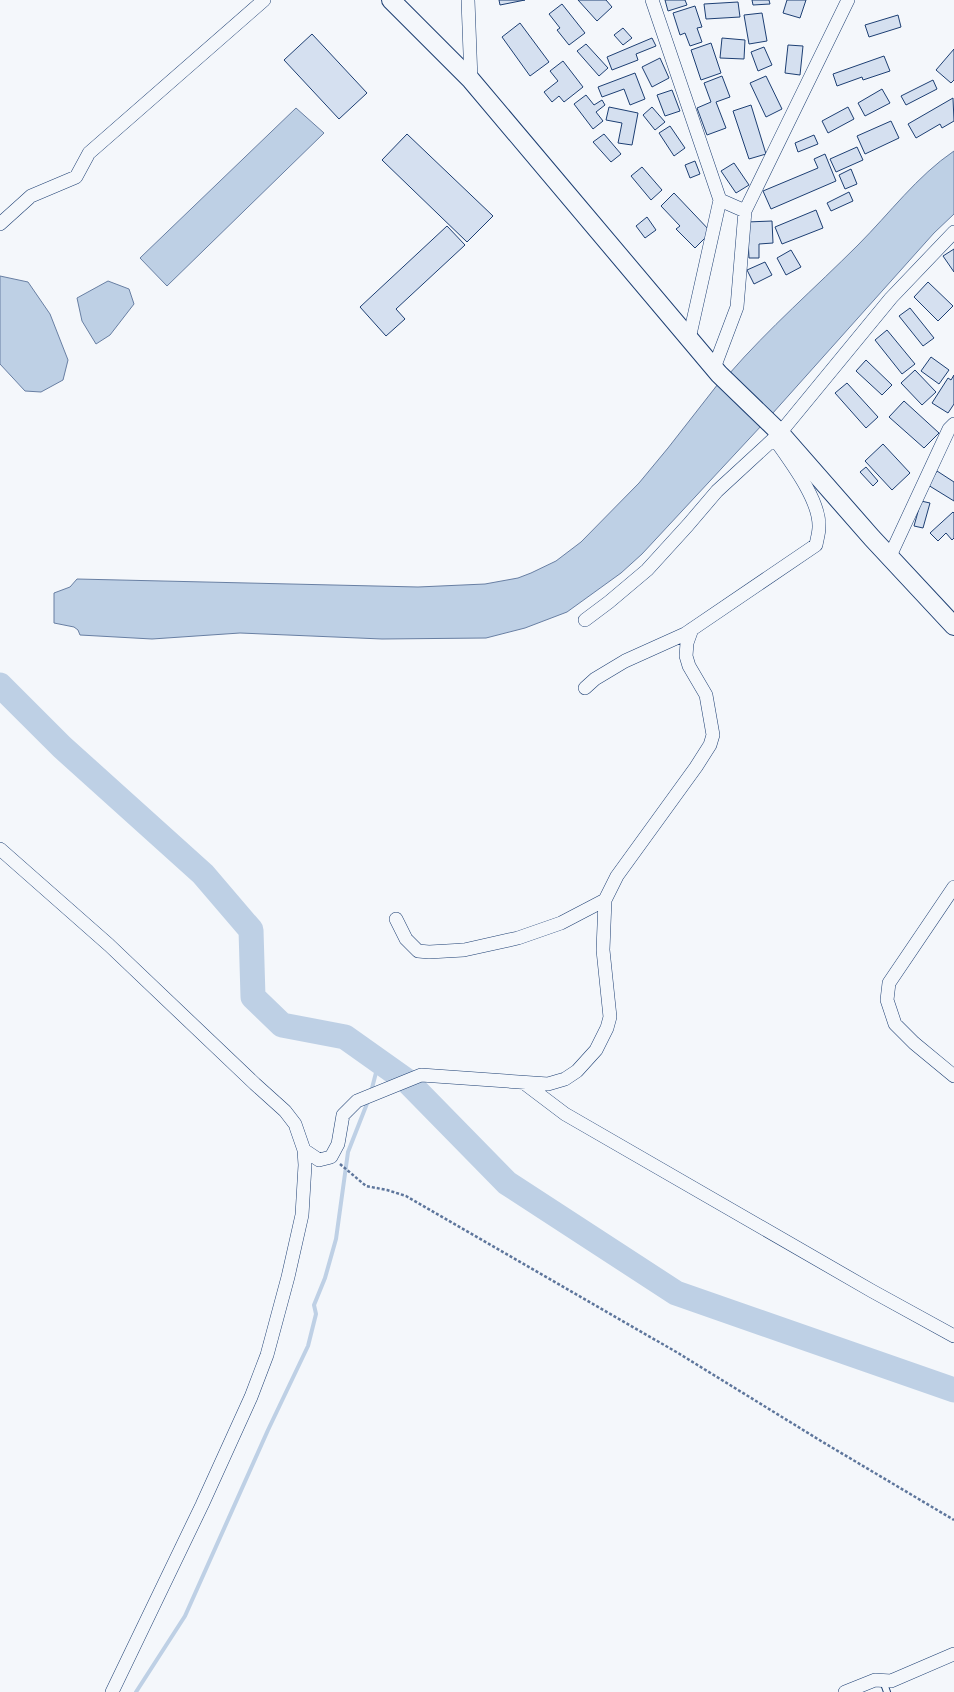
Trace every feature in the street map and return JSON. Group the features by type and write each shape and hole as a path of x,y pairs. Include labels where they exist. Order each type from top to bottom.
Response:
{"main road":[{"path":"391,0 471,80 716,371 776,432 954,626"}],"street":[{"path":"0,224 32,196 76,177 89,153 264,0"},
{"path":"468,0 471,80"},
{"path":"652,0 720,200 689,339"},
{"path":"716,371 737,307 745,211 848,0"},
{"path":"720,200 745,211"},
{"path":"586,620 647,570 717,491 776,432 891,298 954,232"},
{"path":"890,556 932,465 954,424"},
{"path":"585,688 595,679 625,661 692,630 816,545 819,526 816,508 799,473 776,432"},
{"path":"304,1150 319,1160 331,1157 338,1144 343,1115 357,1101 421,1075 548,1084 565,1079 577,1071 596,1050 607,1028 610,1017 603,950 605,900 617,876 696,767 710,745 714,735 706,695 689,666 686,656 687,643 692,630"},
{"path":"0,850 109,945 285,1111 295,1124 304,1150 305,1165 302,1215 288,1277 267,1355 251,1397 202,1505 112,1692"},
{"path":"954,887 889,983 887,1000 895,1024 914,1043 954,1076"},
{"path":"396,919 406,939 418,951 429,952 464,950 518,938 561,923 605,900"},
{"path":"524,1083 565,1114 858,1283 954,1336"},
{"path":"844,1692 875,1680 885,1686 891,1681 954,1654"}],"path":[{"path":"340,1164 366,1186 387,1190 406,1196 678,1353 821,1441 954,1520"}],"water":[{"path":"296,108 324,133 167,286 140,258"},
{"path":"954,151 954,214 934,233 772,414 729,374 776,324 858,245 916,183"},
{"path":"0,276 28,282 50,314 68,360 63,380 41,392 25,391 0,364"},
{"path":"108,281 129,289 134,304 110,335 96,344 82,321 77,298"},
{"path":"718,384 762,425 642,554 621,573 567,612 525,628 486,638 382,639 240,633 152,639 80,635 78,630 74,627 54,623 54,593 70,587 77,579 418,587 485,584 518,578 556,561 581,542 639,483"}],"building":[{"path":"499,0 525,0 500,5"},
{"path":"578,0 606,0 612,7 597,21"},
{"path":"665,0 685,0 687,5 668,11"},
{"path":"752,0 769,0 770,4 753,5"},
{"path":"787,0 806,0 800,18 783,13"},
{"path":"738,2 740,17 706,19 704,4"},
{"path":"562,4 585,33 569,45 557,30 560,28 549,14"},
{"path":"695,6 702,27 697,28 702,42 690,46 685,33 680,35 673,13"},
{"path":"762,13 767,41 749,44 744,15"},
{"path":"898,15 901,27 869,37 865,25"},
{"path":"520,23 549,62 530,76 502,37"},
{"path":"623,28 632,38 623,45 614,35"},
{"path":"312,34 367,93 339,119 284,60"},
{"path":"652,38 656,46 636,54 638,60 612,70 607,57"},
{"path":"722,38 745,40 744,59 720,58"},
{"path":"711,43 721,73 701,80 691,50"},
{"path":"586,44 608,68 599,76 577,51"},
{"path":"788,45 803,46 800,75 785,73"},
{"path":"764,47 772,65 758,71 751,52"},
{"path":"954,49 954,80 951,83 936,70"},
{"path":"884,56 890,71 863,80 862,77 837,86 833,74"},
{"path":"660,58 669,78 652,87 642,67"},
{"path":"563,61 583,87 564,102 559,96 552,102 544,92 558,81 550,71"},
{"path":"635,73 645,99 630,105 624,89 602,97 598,87"},
{"path":"722,76 730,97 716,102 726,128 707,135 697,108 711,102 704,83"},
{"path":"766,76 782,109 766,117 750,83"},
{"path":"933,80 937,89 906,105 901,96"},
{"path":"882,89 890,103 865,116 858,103"},
{"path":"672,90 680,111 665,116 657,95"},
{"path":"586,95 594,105 602,100 605,105 596,112 603,121 593,129 574,104"},
{"path":"953,98 954,121 942,128 940,124 916,138 908,124"},
{"path":"751,105 766,154 749,159 733,111"},
{"path":"609,107 638,113 632,145 618,143 622,123 606,120"},
{"path":"652,107 665,122 655,130 643,115"},
{"path":"848,107 854,119 828,133 822,121"},
{"path":"891,121 899,138 865,154 857,136"},
{"path":"670,126 685,148 674,156 659,133"},
{"path":"407,134 493,216 467,242 382,160"},
{"path":"604,134 621,154 611,162 593,142"},
{"path":"814,135 818,144 798,152 795,143"},
{"path":"857,147 863,160 836,172 830,159"},
{"path":"825,154 836,181 771,209 763,191 818,168 814,159"},
{"path":"695,161 700,174 690,178 685,165"},
{"path":"734,163 749,185 736,193 721,171"},
{"path":"642,167 662,190 651,200 631,176"},
{"path":"851,169 857,184 845,189 839,175"},
{"path":"849,192 853,201 831,211 827,203"},
{"path":"674,193 711,232 695,248 676,229 680,226 661,206"},
{"path":"816,210 823,228 782,244 775,227"},
{"path":"647,217 656,230 645,238 636,226"},
{"path":"772,221 773,243 759,244 759,258 749,258 747,222"},
{"path":"447,226 465,245 396,309 405,319 386,336 360,307"},
{"path":"954,249 954,272 943,256"},
{"path":"791,250 801,267 786,275 777,258"},
{"path":"765,262 772,275 754,284 747,270"},
{"path":"928,282 953,306 938,321 914,297"},
{"path":"910,308 934,338 923,346 899,316"},
{"path":"887,330 915,364 902,374 875,340"},
{"path":"931,357 949,370 939,384 921,371"},
{"path":"866,360 892,385 882,395 856,371"},
{"path":"915,370 936,392 922,405 901,383"},
{"path":"954,375 954,404 948,413 932,403 948,378 951,380"},
{"path":"847,383 878,417 866,428 835,393"},
{"path":"904,401 939,433 924,448 889,417"},
{"path":"883,444 910,473 892,490 865,461"},
{"path":"866,467 878,481 873,486 860,472"},
{"path":"937,471 954,482 954,501 928,485"},
{"path":"921,501 930,503 923,528 914,526"},
{"path":"953,512 954,538 952,540 946,533 938,541 930,533"}],"waterway":[{"path":"0,685 62,747 203,874 251,930 253,997 282,1025 345,1037 407,1081 507,1183 676,1293 954,1390"},
{"path":"371,1092 379,1061"},
{"path":"136,1692 185,1616 268,1430 308,1346 316,1314 314,1305 325,1278 336,1239 348,1152 368,1101"}]}
